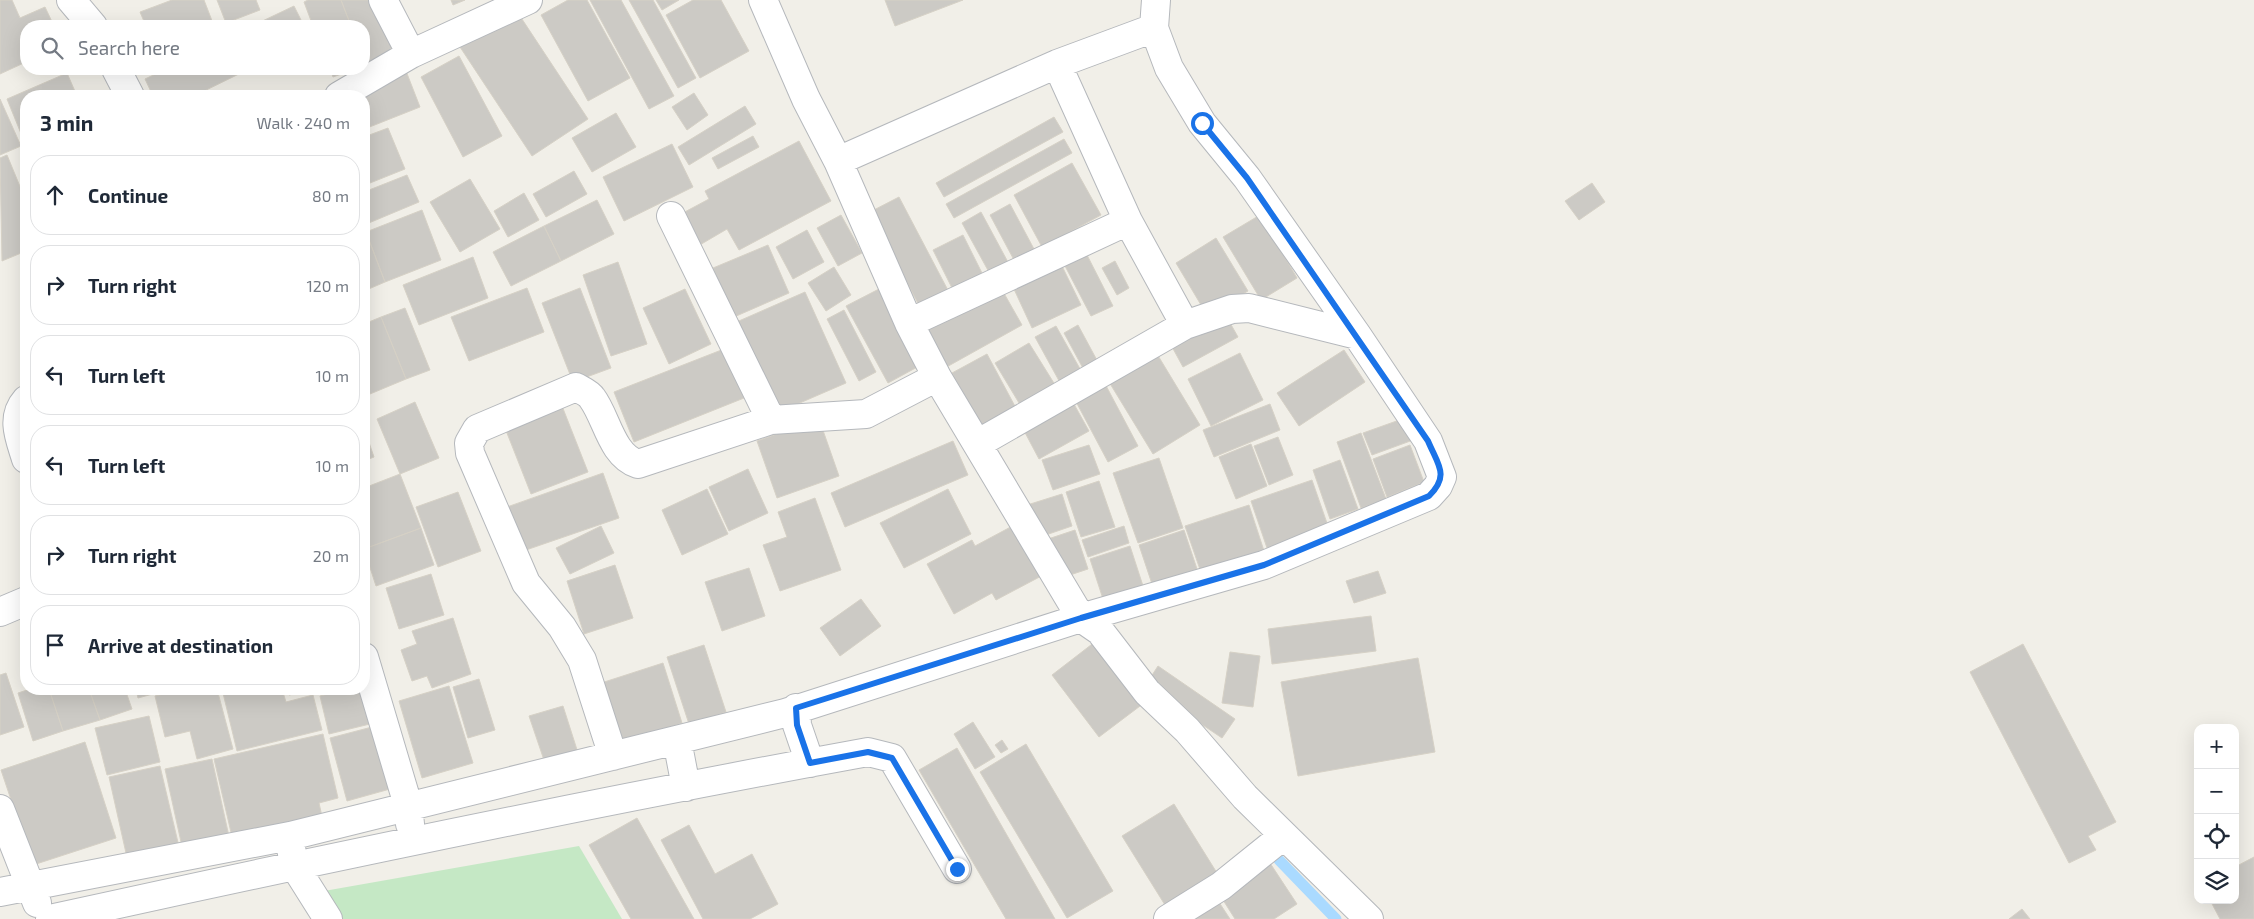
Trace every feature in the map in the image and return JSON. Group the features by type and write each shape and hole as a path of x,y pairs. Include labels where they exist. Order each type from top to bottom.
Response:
{"street":[{"path":"71,0 87,20"},
{"path":"383,0 411,54"},
{"path":"349,90 411,54 528,0"},
{"path":"763,0 806,99 838,161 909,323 937,377 1081,618 1100,631 1147,692 1187,730 1245,797 1369,919"},
{"path":"40,907 292,851 412,838 604,798 685,784 1081,618 1264,565 1429,496 1438,486 1442,476 1428,441 1357,335 1247,178 1202,123 1169,68 1154,28 1156,0"},
{"path":"838,161 1057,64 1154,28"},
{"path":"1057,64 1128,221 1185,325"},
{"path":"119,75 127,90"},
{"path":"671,216 771,420"},
{"path":"909,323 1128,221"},
{"path":"977,444 1185,325 1232,309 1249,308 1357,335"},
{"path":"604,798 603,760 582,660 562,627 526,583 470,453 469,443 476,429 576,387 592,396 623,454 632,462 638,464 771,420 866,414 937,377"},
{"path":"20,407 16,426 20,439"},
{"path":"0,612 20,604"},
{"path":"370,677 409,807 412,838"},
{"path":"0,892 40,907 292,851 409,807 678,743 802,736 892,758 957,869"},
{"path":"678,743 685,784"},
{"path":"0,809 40,907"},
{"path":"1168,919 1221,886 1283,836"},
{"path":"292,851 328,919"}],"green space":[{"path":"579,846 622,919 342,919 324,891"}],"building":[{"path":"0,0 12,0 20,18 45,7 51,20 20,20 20,65 0,74"},
{"path":"172,0 204,0 212,20 143,20 140,12"},
{"path":"217,0 256,0 260,10 234,20 225,20"},
{"path":"308,0 341,0 349,20 311,20 304,2"},
{"path":"341,0 373,0 394,54 370,63 370,20 349,20"},
{"path":"451,0 465,0 453,5"},
{"path":"568,0 587,0 630,78 588,101 541,15"},
{"path":"590,0 621,0 674,96 649,109"},
{"path":"629,0 653,0 696,78 678,88"},
{"path":"656,0 679,0 662,10"},
{"path":"693,0 721,0 749,51 700,78 666,15"},
{"path":"885,0 963,0 895,26"},
{"path":"294,6 301,20 265,20"},
{"path":"516,10 588,119 532,156 460,47"},
{"path":"459,56 502,136 463,157 421,77"},
{"path":"406,71 420,107 370,127 370,92"},
{"path":"62,75 68,75 74,90 28,90"},
{"path":"153,75 237,75 206,90 150,90 145,79"},
{"path":"20,93 20,131 7,99"},
{"path":"694,93 708,115 687,130 672,107"},
{"path":"0,99 20,146 0,155"},
{"path":"745,106 756,124 689,165 678,147"},
{"path":"616,113 636,147 592,172 572,138"},
{"path":"1054,117 1063,132 944,197 936,183"},
{"path":"388,128 405,169 370,183 370,135"},
{"path":"753,136 759,147 718,169 712,158"},
{"path":"1064,139 1072,153 954,218 946,204"},
{"path":"799,141 831,201 739,250 727,229 698,246 681,214 709,199 705,191"},
{"path":"672,144 693,187 624,221 603,177"},
{"path":"7,155 20,186 20,254 2,261 0,158"},
{"path":"1072,163 1101,215 1042,247 1014,195"},
{"path":"574,171 587,194 546,217 533,194"},
{"path":"407,175 419,202 370,222 370,190"},
{"path":"470,179 500,229 460,252 430,202"},
{"path":"1592,183 1605,202 1579,220 1565,201"},
{"path":"524,193 539,220 508,237 494,211"},
{"path":"899,197 951,296 922,311 870,212"},
{"path":"597,200 614,234 561,261 544,226"},
{"path":"1010,204 1034,249 1014,260 990,215"},
{"path":"422,210 441,260 385,282 370,243 370,230"},
{"path":"981,212 1009,264 990,274 962,223"},
{"path":"841,215 862,253 838,266 817,228"},
{"path":"1260,215 1297,278 1261,300 1223,237"},
{"path":"544,226 561,261 511,286 493,252"},
{"path":"807,230 824,262 793,279 776,247"},
{"path":"963,235 984,277 954,292 933,250"},
{"path":"1216,238 1248,291 1207,315 1176,263"},
{"path":"370,243 385,282 370,288"},
{"path":"768,245 789,293 734,317 713,268"},
{"path":"1086,253 1113,306 1091,316 1064,264"},
{"path":"473,257 488,298 419,325 403,285"},
{"path":"1115,261 1129,288 1117,295 1102,268"},
{"path":"618,262 647,344 611,356 583,275"},
{"path":"1061,264 1081,305 1032,328 1013,287"},
{"path":"834,267 851,295 826,311 808,283"},
{"path":"527,288 544,332 469,361 451,317"},
{"path":"580,288 611,368 573,382 542,303"},
{"path":"1001,288 1022,325 943,369 921,331"},
{"path":"685,289 711,344 669,364 643,308"},
{"path":"879,289 921,365 888,383 846,306"},
{"path":"805,292 846,383 772,415 732,324"},
{"path":"405,308 430,370 406,379 381,317"},
{"path":"844,310 876,372 859,381 827,319"},
{"path":"1225,314 1238,337 1183,367 1171,345"},
{"path":"381,317 406,379 370,394 370,322"},
{"path":"1078,325 1099,364 1085,372 1064,333"},
{"path":"1056,326 1084,376 1063,388 1035,337"},
{"path":"1029,343 1057,388 1022,408 995,363"},
{"path":"724,349 744,398 634,442 614,392"},
{"path":"1154,349 1200,425 1153,454 1106,377"},
{"path":"1344,350 1365,382 1299,426 1277,393"},
{"path":"1240,353 1263,400 1211,426 1188,379"},
{"path":"987,354 1017,410 983,429 952,373"},
{"path":"1103,380 1138,446 1108,462 1073,396"},
{"path":"1070,397 1089,431 1039,459 1021,425"},
{"path":"415,402 439,458 400,474 377,419"},
{"path":"1270,404 1280,430 1214,457 1203,430"},
{"path":"562,406 588,472 531,494 505,428"},
{"path":"1405,418 1413,440 1372,455 1363,433"},
{"path":"819,419 839,476 777,498 757,441"},
{"path":"1361,433 1386,499 1361,508 1337,442"},
{"path":"1278,437 1293,475 1269,485 1254,446"},
{"path":"953,441 968,475 845,527 831,493"},
{"path":"1251,444 1267,486 1236,499 1219,457"},
{"path":"370,445 374,457 370,459"},
{"path":"1089,445 1100,474 1053,490 1042,460"},
{"path":"1410,445 1424,482 1387,497 1373,459"},
{"path":"1159,458 1183,528 1138,543 1113,473"},
{"path":"1340,460 1358,509 1330,519 1313,470"},
{"path":"748,469 768,513 729,531 709,487"},
{"path":"603,473 619,518 523,551 507,507"},
{"path":"400,474 421,528 370,547 370,486"},
{"path":"1312,480 1328,526 1267,548 1251,501"},
{"path":"1099,481 1115,527 1081,537 1066,492"},
{"path":"707,489 728,534 682,555 662,510"},
{"path":"948,489 971,534 904,568 880,523"},
{"path":"458,492 481,551 438,567 416,507"},
{"path":"1062,494 1072,526 1034,539 1024,506"},
{"path":"815,498 841,570 780,591 763,545 787,537 778,512"},
{"path":"1249,505 1267,560 1204,581 1185,526"},
{"path":"1020,522 1047,573 996,600 992,593 954,614 927,564 972,540 975,546"},
{"path":"601,526 614,553 570,574 556,548"},
{"path":"1124,526 1129,543 1088,557 1082,540"},
{"path":"421,528 434,565 376,586 370,568 370,547"},
{"path":"1075,530 1088,569 1058,579 1045,540"},
{"path":"1184,530 1197,569 1152,584 1139,545"},
{"path":"1130,546 1144,589 1104,602 1090,559"},
{"path":"615,565 633,618 584,634 567,581"},
{"path":"749,568 765,616 722,631 705,582"},
{"path":"1378,571 1386,593 1354,603 1346,581"},
{"path":"431,574 444,615 399,629 386,588"},
{"path":"861,599 881,626 840,656 820,628"},
{"path":"1371,616 1376,651 1272,664 1268,629"},
{"path":"453,618 471,674 432,688 427,676 412,681 401,650 417,644 412,631"},
{"path":"1100,638 1148,700 1099,737 1052,675"},
{"path":"2023,644 2116,822 2088,836 2096,850 2069,863 1970,672"},
{"path":"704,645 726,712 689,724 667,657"},
{"path":"1230,652 1260,656 1253,707 1222,703"},
{"path":"1418,658 1435,752 1298,776 1281,682"},
{"path":"663,663 682,723 614,746 595,685"},
{"path":"1158,666 1235,719 1222,738 1145,686"},
{"path":"6,673 24,727 0,735 0,675"},
{"path":"479,679 495,730 468,738 453,687"},
{"path":"449,686 473,763 422,778 399,701"},
{"path":"20,692 20,695 51,695 63,731 33,741 18,693"},
{"path":"51,695 91,695 100,720 63,731"},
{"path":"91,695 127,695 132,709 100,720"},
{"path":"137,695 149,695 138,698"},
{"path":"219,695 233,749 197,759 190,731 165,737 155,696"},
{"path":"223,695 284,695 286,702 313,695 322,730 237,751"},
{"path":"367,695 378,722 329,734 320,696"},
{"path":"563,706 579,756 546,766 529,716"},
{"path":"149,716 160,762 107,775 95,728"},
{"path":"973,722 995,757 975,769 954,734"},
{"path":"372,727 390,789 347,801 330,738"},
{"path":"323,734 338,798 319,803 323,821 233,841 214,759"},
{"path":"1002,740 1008,749 1001,753 995,745"},
{"path":"85,742 116,838 33,865 1,770"},
{"path":"1026,744 1113,891 1067,918 980,772"},
{"path":"957,748 1055,919 1006,919 919,770"},
{"path":"212,759 230,841 183,851 165,769"},
{"path":"160,766 180,851 128,862 109,777"},
{"path":"1174,804 1222,881 1170,913 1122,836"},
{"path":"637,818 694,919 631,919 589,845"},
{"path":"689,825 715,874 752,854 778,904 750,919 703,919 661,840"},
{"path":"2254,857 2254,919 2220,919 2212,904 2239,904 2239,865"},
{"path":"1268,860 1297,904 1274,919 1235,919 1218,892"},
{"path":"1215,896 1230,919 1181,919"},
{"path":"2022,909 2030,919 2009,919"}],"waterway":[{"path":"1279,860 1336,919"}],"route":[{"path":"957,869 892,758 868,752 810,763 797,725 796,708 1081,618 1264,565 1429,496 1438,486 1442,476 1428,441 1357,335 1247,178 1202,123"}]}
